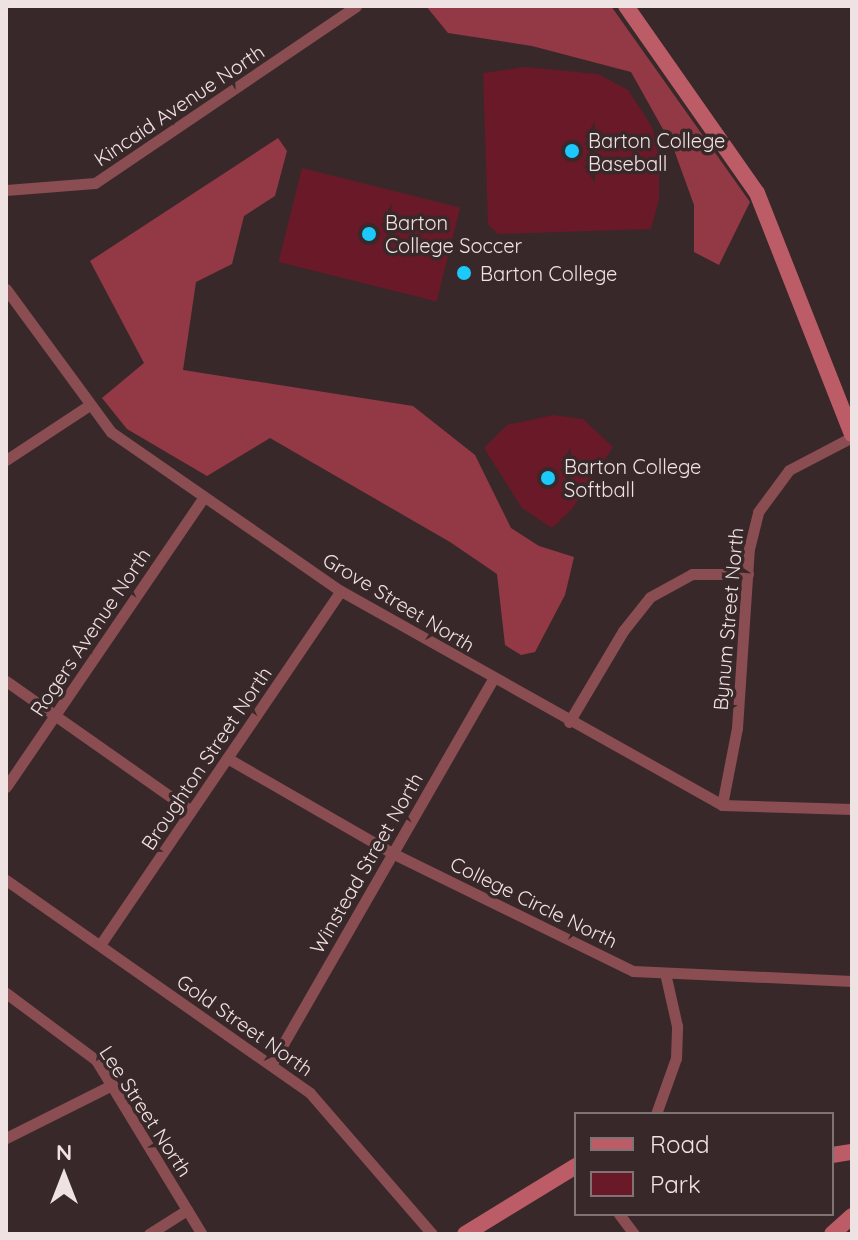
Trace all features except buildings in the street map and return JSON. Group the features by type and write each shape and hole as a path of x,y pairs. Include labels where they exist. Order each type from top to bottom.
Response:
{"street":[{"name":"Kincaid Avenue North","path":"6,190 99,181 356,6"},
{"path":"626,6 757,193 852,435"},
{"name":"Grove Street North","path":"6,289 88,406 122,441 341,591 569,722 722,805 852,809"},
{"path":"6,460 88,406"},
{"name":"Bynum Street North","path":"722,805 737,728 752,530 766,494 802,460 852,435"},
{"name":"Rogers Avenue North","path":"6,787 203,498"},
{"path":"569,722 623,631 650,597 692,574 748,574"},
{"name":"Broughton Street North","path":"100,945 341,591"},
{"name":"Winstead Street North","path":"271,1065 493,679"},
{"path":"6,681 191,811"},
{"name":"College Circle North","path":"227,758 392,853 633,971 666,977 852,981"},
{"name":"Gold Street North","path":"6,880 271,1065 330,1113 432,1234"},
{"path":"657,1112 676,1058 678,1035 666,977"},
{"name":"Lee Street North","path":"6,993 91,1055 202,1234"},
{"path":"6,1138 112,1085"},
{"path":"465,1234 574,1167"},
{"path":"149,1234 187,1210"},
{"path":"620,1216 634,1234"},
{"path":"832,1234 851,1217"}],"green space":[{"name":"Barton College Baseball","path":"525,67 598,74 628,90 652,127 659,156 659,199 651,229 498,234 488,224 483,73"},
{"name":"Barton College Soccer","path":"302,168 460,207 437,302 279,262"},
{"name":"Barton College Softball","path":"553,415 583,419 613,447 572,509 552,528 522,508 484,448 507,425"}],"shaded area":[{"path":"426,6 611,6 750,202 719,265 694,252 694,205 673,147 631,72 532,46 448,33"},
{"path":"278,138 287,151 275,196 244,216 232,264 196,282 183,370 413,406 475,455 511,528 539,546 574,557 565,595 535,652 521,655 505,645 497,574 450,542 270,438 207,476 127,429 102,398 144,363 90,261"}],"place":[{"name":"Barton College Baseball","path":"572,151"},
{"name":"Barton College Soccer","path":"369,234"},
{"name":"Barton College","path":"464,273"},
{"name":"Barton College Softball","path":"548,478"}]}
